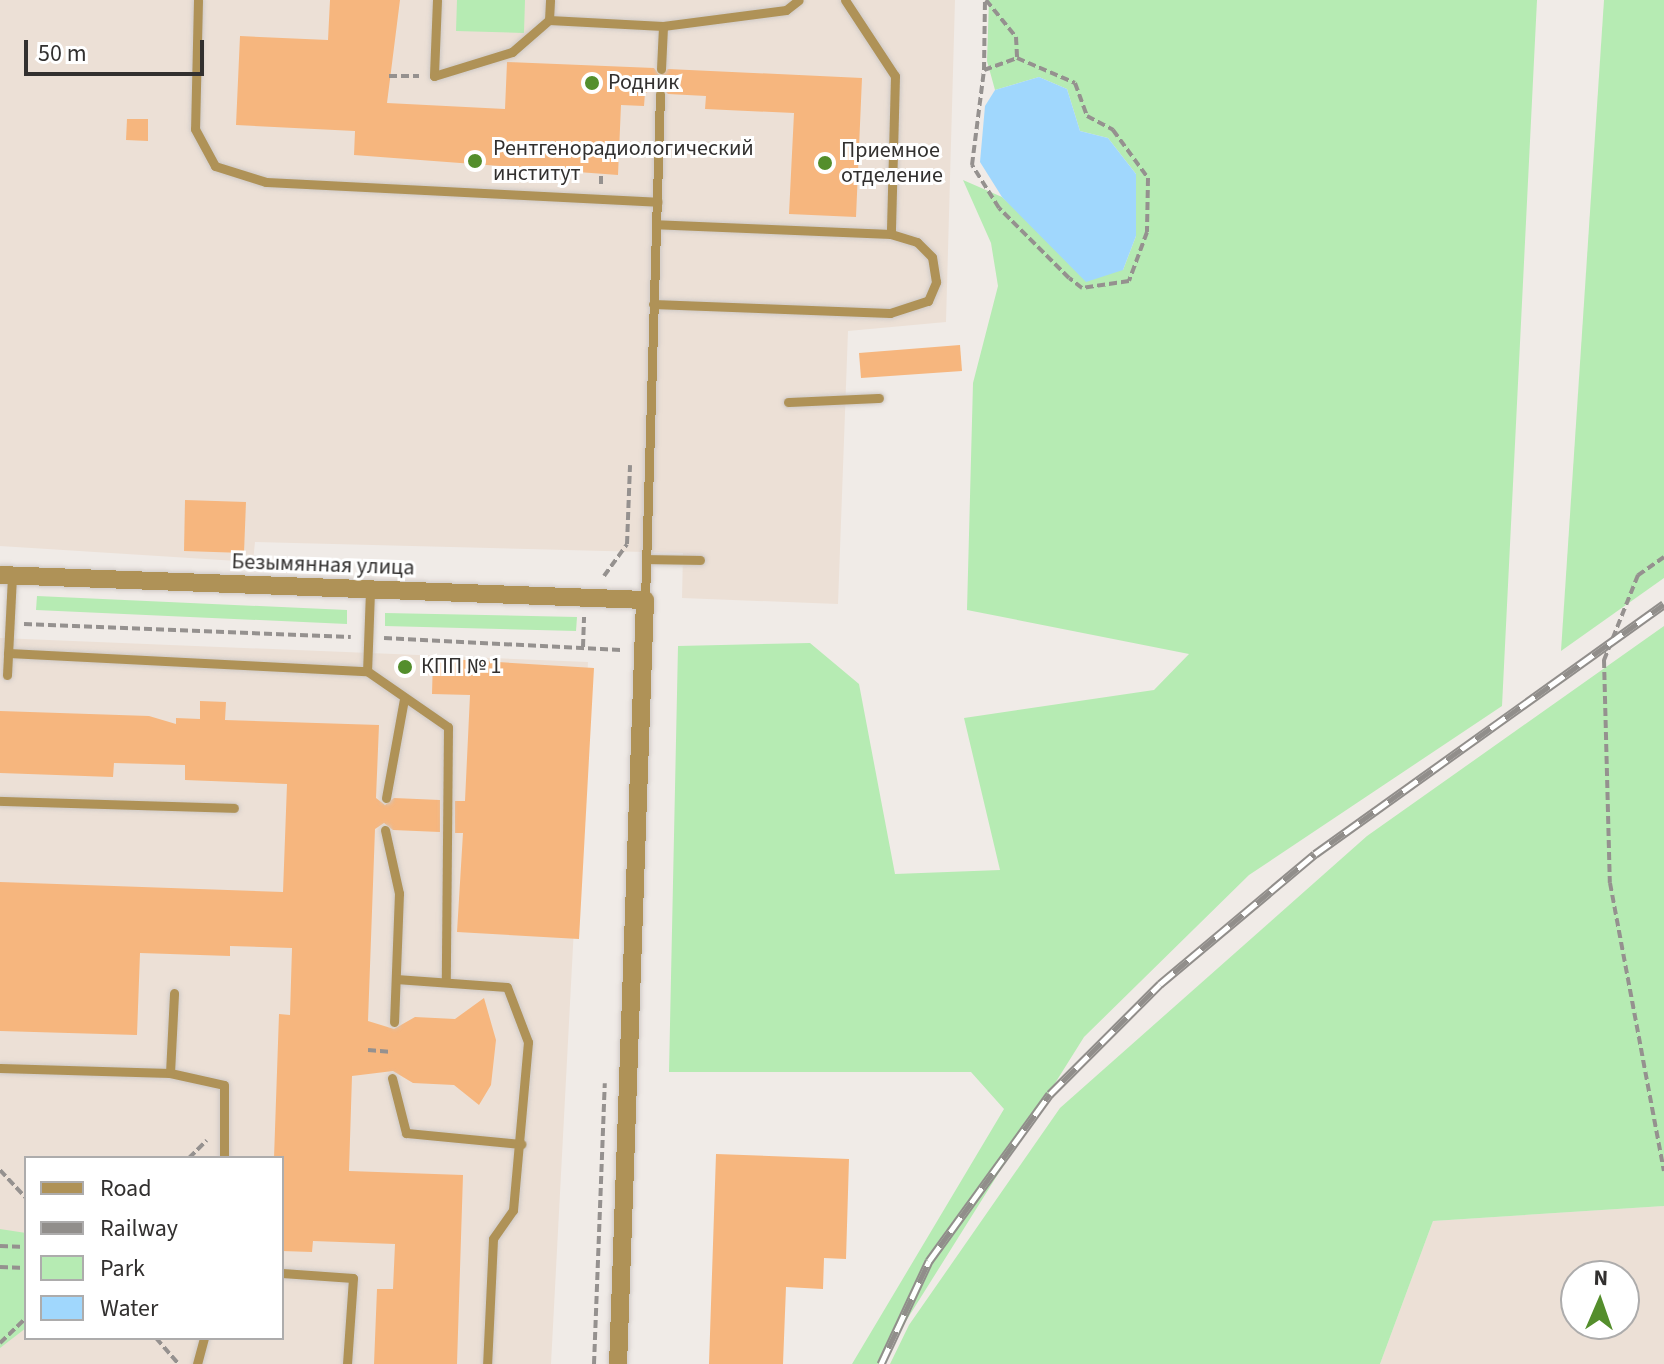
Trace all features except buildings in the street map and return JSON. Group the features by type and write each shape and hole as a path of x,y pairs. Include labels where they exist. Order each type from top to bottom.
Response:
{"street":[{"name":"Безымянная улица","path":"6,575 645,600"},
{"path":"618,1364 645,600"}],"lane":[{"path":"198,0 195,129 215,166 266,182 657,202"},
{"path":"437,0 434,76 512,52 549,20 663,26 786,10 799,0"},
{"path":"549,20 550,0"},
{"path":"845,0 895,76 891,234"},
{"path":"661,69 663,26"},
{"path":"645,600 660,94"},
{"path":"653,304 913,309 936,282 932,257 917,242 891,234 656,224"},
{"path":"788,402 879,398"},
{"path":"646,559 700,560"},
{"path":"6,575 9,623 7,675"},
{"path":"367,671 370,591"},
{"path":"8,653 367,671 448,727 446,981"},
{"path":"386,798 404,699"},
{"path":"0,801 234,808"},
{"path":"385,830 399,893 394,1022"},
{"path":"396,979 507,987 528,1042 513,1210 493,1239 487,1364"},
{"path":"170,1073 174,993"},
{"path":"0,1068 170,1073 224,1085 224,1156"},
{"path":"392,1078 406,1133 521,1144"},
{"path":"284,1273 353,1278 347,1364"},
{"path":"197,1364 203,1340"}],"path":[{"path":"985,0 1016,37 1017,58"},
{"path":"984,70 1017,58 1075,83 1087,116 1113,130 1148,178 1147,232 1129,281 1082,288 982,187 970,147 984,70 985,0"},
{"path":"389,76 434,76"},
{"path":"583,647 584,582 611,571 627,544 630,462"},
{"path":"1664,557 1638,575 1604,660 1610,883 1664,1171"},
{"path":"9,623 621,648 621,664"},
{"path":"30,624 30,632"},
{"path":"368,1050 392,1052"},
{"path":"594,1364 605,1078"},
{"path":"0,1170 24,1196"},
{"path":"0,1246 24,1247"},
{"path":"0,1267 24,1268"},
{"path":"0,1343 24,1320"},
{"path":"158,1340 179,1364"}],"shaded area":[{"name":"Рентгенорадиологический институт","path":"0,0 955,0 946,322 848,331 838,604 682,598 683,553 255,542 253,562 0,546"},
{"path":"0,638 588,662 551,1364 0,1364"},
{"path":"1664,1206 1664,1364 1380,1364 1433,1221"}],"green space":[{"path":"457,0 525,0 524,33 456,31"},
{"path":"989,0 1537,0 1502,706 1249,875 1084,1037 879,1364 852,1364 1004,1109 971,1072 669,1072 678,646 810,643 859,684 895,874 1000,870 964,718 1154,690 1189,654 967,610 973,383 998,286 991,243 963,180 1002,197 1043,234 1123,270 1136,236 1136,174 1108,138 1080,131 1067,89 1039,77 995,90 987,61"},
{"path":"1604,0 1664,0 1664,578 1561,651"},
{"path":"37,596 347,610 347,624 36,610"},
{"path":"385,613 577,617 576,631 385,626"},
{"path":"1664,626 1664,1206 1433,1221 1380,1364 890,1364 909,1325 1060,1108 1367,836"},
{"path":"0,1229 24,1233 24,1330 0,1348"}],"water":[{"path":"1039,77 1067,89 1080,131 1108,138 1136,174 1136,236 1123,270 1086,282 1002,197 980,162 985,106 995,90"}],"railway":[{"path":"881,1364 929,1261 1050,1094 1160,984 1315,854 1664,604"}],"place":[{"name":"Родник","path":"592,83"},
{"name":"Рентгенорадиологический институт","path":"475,161"},
{"name":"Приемное отделение","path":"825,163"},
{"name":"КПП № 1","path":"405,667"}]}
